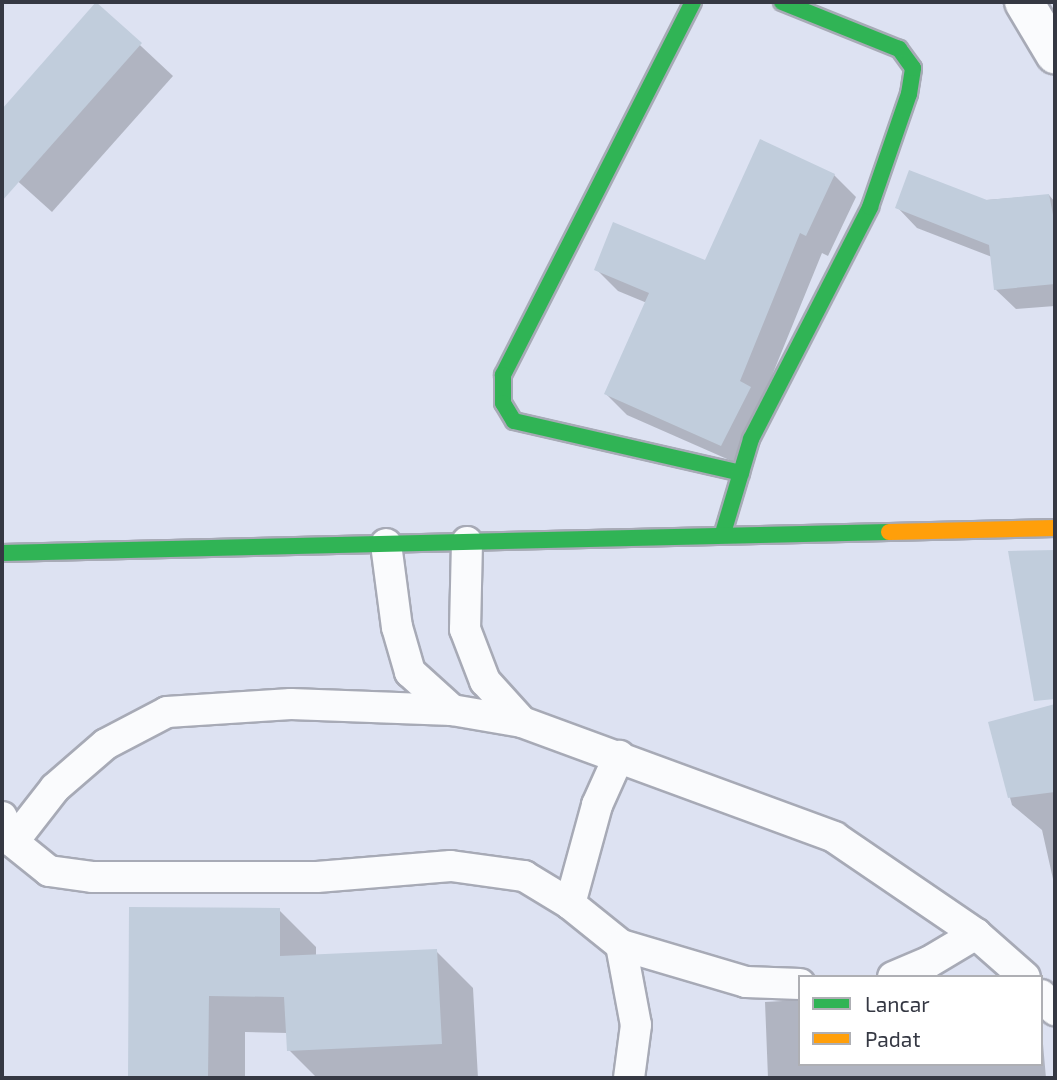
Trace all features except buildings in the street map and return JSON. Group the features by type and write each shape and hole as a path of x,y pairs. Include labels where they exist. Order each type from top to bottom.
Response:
{"street":[{"path":"693,2 503,375 503,403 514,421 741,473"},
{"path":"723,533 751,439 870,207 909,94 913,68 899,49 782,2"},
{"path":"1024,2 1055,54"},
{"path":"2,553 723,533 1055,528"}],"lane":[{"path":"467,542 465,629 485,681 522,722"},
{"path":"386,544 397,627 410,672 452,710"},
{"path":"798,984 746,982 621,945 570,904 524,876 452,866 317,877 92,877 49,871 7,830 106,744 167,712 291,704 452,710 522,722 834,837 976,934 1023,975"},
{"path":"570,904 597,805 619,756"},
{"path":"897,975 929,962 976,934"},
{"path":"621,945 636,1025 629,1078"},
{"path":"1043,997 1055,1010"}],"traffic: fast":[{"path":"693,2 503,375 503,403 514,421 741,473"},
{"path":"723,533 751,439 870,207 909,94 913,68 899,49 782,2"},
{"path":"2,553 889,532"}],"traffic: slow":[{"path":"889,532 1055,528"}]}
